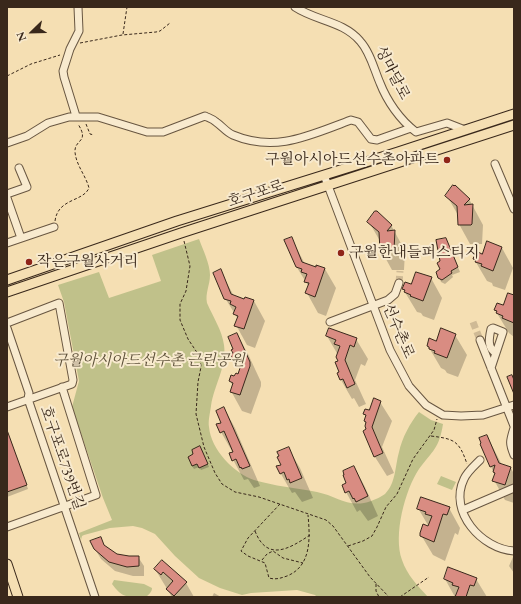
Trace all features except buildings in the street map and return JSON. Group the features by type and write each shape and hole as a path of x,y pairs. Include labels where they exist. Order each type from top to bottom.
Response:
{"main road":[{"name":"호구포로","path":"7,280 177,220 398,152 514,114"},
{"name":"호구포로","path":"7,292 181,233 514,125"},
{"path":"7,564 18,597"}],"street":[{"path":"78,7 79,31 72,44 63,71 79,116"},
{"name":"성마달로","path":"295,7 332,22 349,31 361,42 392,106 411,128"},
{"path":"7,144 27,136 48,123 79,116 98,117 147,132 163,132 205,116 215,121 231,135 254,141 274,143 298,140 351,120 358,122 371,138 377,140 411,128 416,132 447,122 465,130"},
{"path":"495,164 514,209"},
{"path":"7,194 26,187 20,168"},
{"name":"선수촌로","path":"324,175 390,350 409,386 426,405 443,415 483,415 514,405"},
{"path":"7,198 21,238"},
{"path":"7,243 54,226"},
{"path":"330,322 373,306 392,297 395,294 399,283"},
{"path":"7,323 59,303 74,380 72,384 7,407"},
{"name":"호구포로739번길","path":"7,328 29,393 28,399 64,507 67,510 95,597"},
{"path":"480,340 514,427 510,441 510,446 514,456"},
{"path":"491,368 496,353"},
{"path":"7,527 96,495 62,387"},
{"path":"480,460 469,471 463,480 460,492 460,502 468,522 484,540 497,547 514,551"},
{"path":"463,510 514,488"}],"path":[{"path":"122,35 127,7"},
{"path":"72,44 122,35 156,32 160,31 170,23"},
{"path":"7,76 36,62 69,52"},
{"path":"54,226 57,213 68,201 80,197 88,192 89,188 76,159 76,147 83,138 83,134 75,121 79,116 88,132 94,135"},
{"path":"181,233 190,266 186,291 180,304 180,320 188,339 200,357 201,367 198,382 196,414 204,447 215,473 222,484 235,492 259,497 326,520 333,526 370,577 389,597"},
{"path":"348,546 372,536 386,507 397,494 413,459 434,430 439,412"},
{"path":"430,436 446,438 455,442 463,454 469,471"},
{"path":"281,504 248,538 241,550 248,556 265,563 269,578 278,579 296,572 303,563 306,558 310,535 308,514"},
{"path":"255,530 258,539 268,549 283,558 303,563"},
{"path":"262,561 267,554 273,551 279,551 310,535"},
{"path":"400,597 428,577"},
{"path":"376,583 378,597"}],"green space":[{"name":"구월아시아드선수촌 근린공원","path":"199,239 210,271 207,303 219,329 224,345 224,361 213,398 209,417 209,427 214,444 219,452 225,460 239,472 246,477 262,482 317,492 350,503 363,503 380,497 389,490 395,474 402,441 419,412 431,420 443,424 440,439 432,453 419,469 409,489 405,500 400,526 399,538 402,560 413,580 428,597 317,597 315,595 297,590 242,595 220,588 199,578 175,556 155,534 142,528 133,526 110,528 84,535 82,536 81,540 79,533 112,520 72,407 79,381 64,302 58,285 99,272 109,298 161,281 152,255"},
{"path":"441,476 456,482 452,490 437,484"},
{"path":"114,580 144,584 152,589 146,597 126,596 119,592 112,584"}],"tunnel":[{"path":"399,283 400,271"},
{"path":"473,322 480,340"}],"place":[{"name":"구월아시아드선수촌아파트","path":"447,160"},
{"name":"구월한내들퍼스티지","path":"341,253"},
{"name":"작은구월사거리","path":"29,262"}]}
